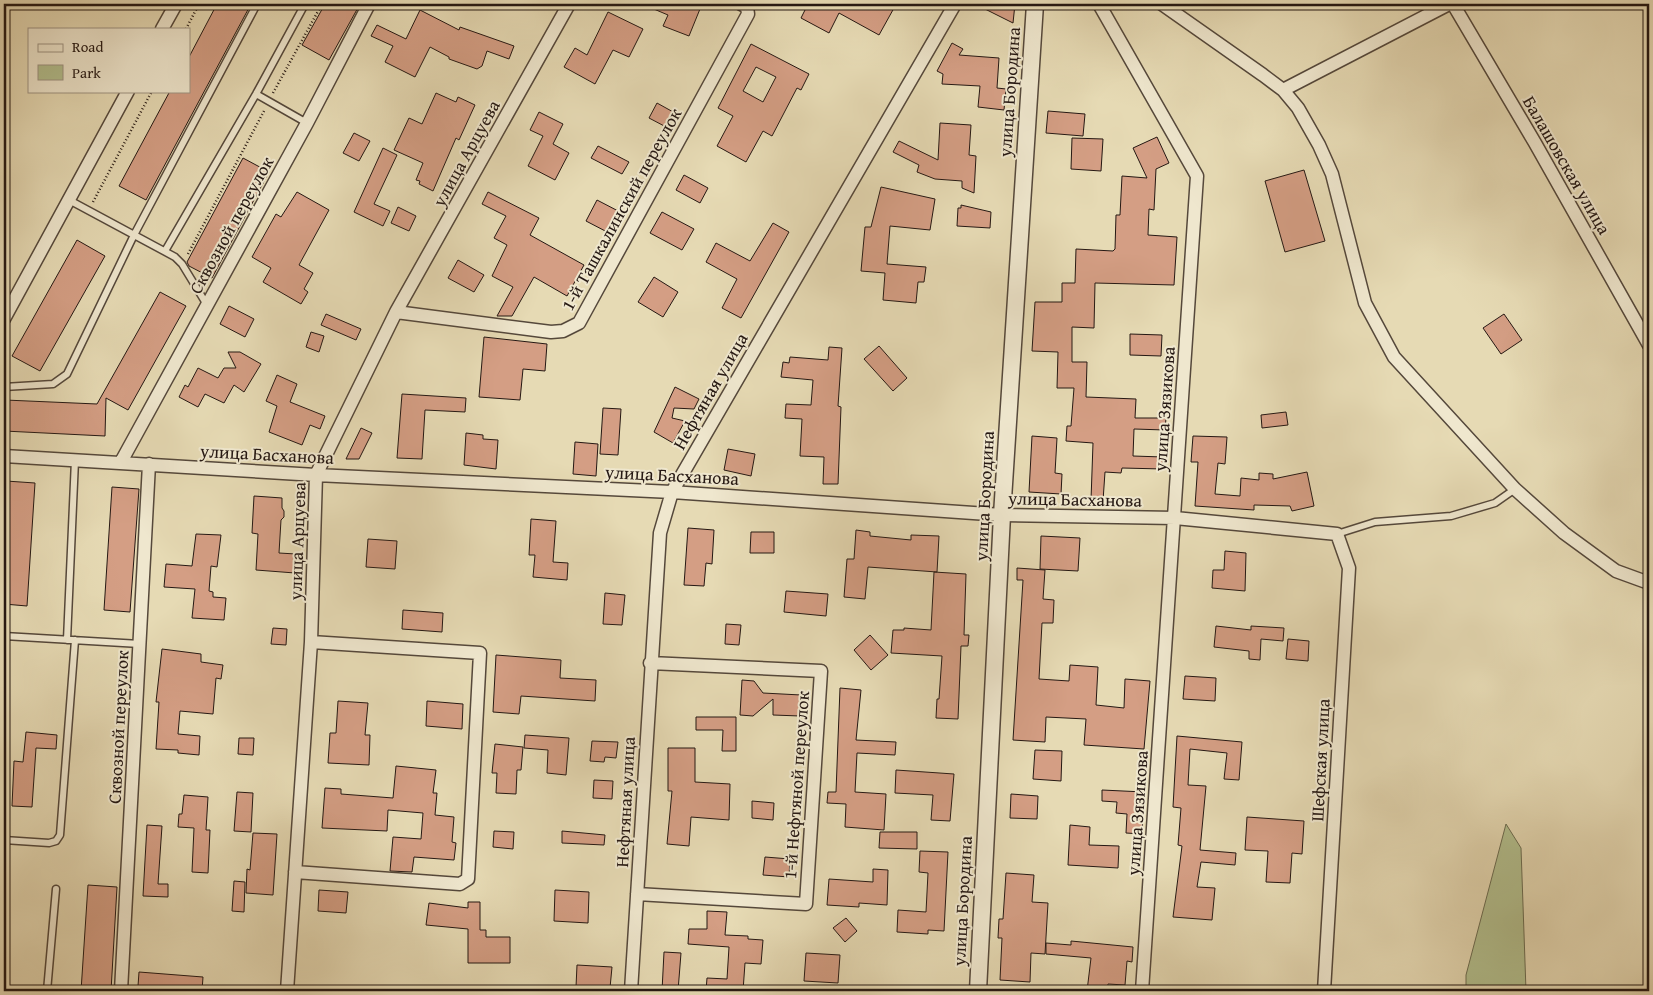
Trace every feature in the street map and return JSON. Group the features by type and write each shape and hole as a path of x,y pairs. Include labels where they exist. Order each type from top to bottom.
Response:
{"street":[{"path":"163,28 176,4"},
{"name":"Сквозной переулок","path":"121,462 307,123 369,4"},
{"name":"улица Арцуева","path":"286,991 311,642 316,475 396,312 569,4"},
{"name":"1-й Ташкалинский переулок","path":"396,312 551,332 563,331 579,323 748,14 747,7 741,4"},
{"name":"Нефтяная улица","path":"631,991 650,662 660,532 672,492 955,4"},
{"name":"улица Бородина","path":"978,991 1002,515 1035,4"},
{"name":"улица Зязикова","path":"1099,4 1197,176 1142,991"},
{"path":"1162,4 1283,90 1298,108 1320,145 1332,174 1365,303 1394,357 1515,489 1564,533 1616,571 1649,583"},
{"path":"1283,90 1449,4"},
{"name":"Балашовская улица","path":"1453,4 1535,143 1649,345"},
{"path":"4,319 127,92"},
{"name":"улица Басханова","path":"4,456 316,475 672,492 1002,515 1174,518 1337,534"},
{"name":"Сквозной переулок","path":"121,991 149,464"},
{"name":"Шефская улица","path":"1324,991 1349,568 1337,534"},
{"path":"295,872 460,884 468,879 480,653 311,642"},
{"name":"1-й Нефтяной переулок","path":"637,894 806,904 821,671 650,662"}],"lane":[{"path":"4,387 53,384 67,374 134,235 257,4"},
{"path":"165,251 256,94 305,4"},
{"path":"256,94 307,123"},
{"path":"69,200 165,251 182,264 207,305"},
{"path":"67,640 75,460"},
{"path":"1337,534 1374,522 1451,516 1495,503 1515,489"},
{"path":"4,636 140,644"},
{"path":"4,840 49,843 56,841 60,835 75,640"},
{"path":"47,991 56,890"}],"path":[{"path":"187,28 199,4"},
{"path":"182,264 322,4"},
{"path":"88,211 151,92"}],"green space":[{"path":"1506,824 1521,848 1526,991 1466,991 1466,975"}],"building":[{"path":"217,4 251,4 146,200 119,186 169,92 190,92 190,55"},
{"path":"325,4 360,4 329,60 302,45"},
{"path":"642,4 702,4 689,36 663,26 668,15"},
{"path":"808,4 886,4 894,8 879,35 839,13 829,33 801,18"},
{"path":"975,4 1015,4 1013,23"},
{"path":"420,10 459,30 460,27 514,46 509,59 487,51 482,66 477,69 449,59 449,57 430,47 415,77 385,62 393,46 371,36 377,25 406,39"},
{"path":"608,12 643,29 629,57 613,50 595,84 564,67 575,48 587,55"},
{"path":"952,43 963,49 959,55 999,58 997,88 1006,89 1004,110 978,107 980,86 942,84 943,74 937,71"},
{"path":"751,44 809,74 801,90 797,88 772,136 763,131 746,162 717,146 733,116 718,108","holes":["756,67 776,77 763,102 743,91"]},
{"path":"436,93 456,102 458,97 475,105 459,140 456,138 433,191 419,184 420,181 416,180 423,163 394,150 409,118 422,124"},
{"path":"657,103 675,113 668,128 649,118"},
{"path":"1048,111 1085,114 1083,136 1046,133"},
{"path":"539,112 563,124 553,144 569,153 555,180 528,166 543,136 530,130"},
{"path":"940,123 971,125 969,155 976,156 974,193 962,188 962,181 935,179 917,172 919,165 893,152 899,141 938,160"},
{"path":"354,133 370,141 359,161 343,153"},
{"path":"1157,137 1169,163 1156,169 1154,210 1149,209 1148,235 1177,237 1174,285 1095,283 1094,328 1072,327 1072,362 1087,362 1086,397 1136,399 1135,418 1166,418 1165,430 1134,429 1133,456 1163,457 1163,469 1122,468 1121,473 1105,472 1103,501 1091,500 1093,443 1066,441 1067,426 1071,426 1074,388 1057,388 1058,352 1032,351 1035,302 1062,302 1062,283 1075,283 1076,249 1113,251 1115,249 1116,215 1120,215 1122,176 1147,178 1133,148"},
{"path":"1072,138 1103,139 1101,171 1071,169"},
{"path":"598,146 629,162 622,174 591,158"},
{"path":"383,148 397,155 374,204 390,211 383,226 354,212"},
{"path":"243,158 269,172 212,278 189,266 187,262"},
{"path":"1304,170 1325,241 1285,252 1265,181"},
{"path":"684,175 708,188 700,203 676,190"},
{"path":"881,187 935,199 930,230 890,226 887,264 926,267 924,282 918,282 916,303 883,300 885,273 861,271 865,227 871,227"},
{"path":"297,192 329,210 299,265 313,273 304,289 308,292 301,304 263,282 271,268 252,257 276,214 281,217"},
{"path":"488,192 539,218 530,235 584,265 567,296 534,277 512,316 497,316 513,287 492,276 507,245 494,238 506,216 482,204"},
{"path":"597,200 622,213 611,234 586,221"},
{"path":"961,205 991,212 990,228 957,226 958,208 961,208"},
{"path":"398,207 416,216 409,231 391,223"},
{"path":"662,212 694,229 682,250 650,233"},
{"path":"773,223 789,232 741,318 722,308 737,279 706,262 716,243 750,261"},
{"path":"77,240 105,256 40,371 12,356"},
{"path":"458,260 484,275 474,292 448,278"},
{"path":"654,277 678,292 663,317 638,302"},
{"path":"160,292 186,306 128,410 106,398 105,436 4,431 5,400 97,404"},
{"path":"229,306 254,319 245,337 220,324"},
{"path":"326,314 361,329 356,340 321,325"},
{"path":"1504,314 1522,340 1501,354 1483,328"},
{"path":"311,332 324,336 319,352 306,347"},
{"path":"1130,334 1162,335 1161,356 1130,355"},
{"path":"484,337 547,344 545,371 523,369 520,400 479,397"},
{"path":"879,346 907,378 893,391 864,359"},
{"path":"829,347 842,348 838,406 841,407 838,484 823,484 824,457 800,456 802,419 785,418 786,404 811,405 813,380 781,377 783,362 789,363 790,357 828,360"},
{"path":"228,352 240,352 261,364 244,392 234,385 224,403 205,394 198,407 179,397 185,385 188,387 198,368 218,378 224,368 236,368"},
{"path":"277,375 297,384 290,402 325,416 320,429 310,425 302,445 269,432 277,406 266,401"},
{"path":"675,387 699,399 694,409 674,408 672,418 685,421 673,443 654,432"},
{"path":"402,394 466,398 465,412 425,410 422,459 397,458"},
{"path":"603,408 621,409 618,455 600,454"},
{"path":"1286,412 1288,425 1262,428 1261,415"},
{"path":"361,428 372,433 359,459 346,459"},
{"path":"466,433 483,435 483,439 498,440 496,469 464,465"},
{"path":"1032,436 1057,438 1055,473 1062,474 1061,494 1029,492"},
{"path":"1193,436 1227,437 1225,464 1218,463 1215,494 1240,496 1241,478 1259,480 1259,473 1273,474 1273,479 1307,472 1314,506 1292,511 1290,506 1254,505 1254,510 1195,506 1198,462 1191,462"},
{"path":"575,442 598,444 596,476 573,474"},
{"path":"728,449 755,454 751,476 724,470"},
{"path":"6,481 35,483 27,606 4,604"},
{"path":"112,487 139,489 130,612 104,610"},
{"path":"254,496 282,498 284,517 281,520 279,553 296,554 295,573 256,570 258,534 252,533"},
{"path":"531,519 556,521 553,562 568,563 567,580 533,577 535,555 529,555"},
{"path":"688,528 714,530 712,564 706,563 704,586 684,585"},
{"path":"856,530 870,532 870,536 911,540 911,535 939,536 937,572 868,567 865,599 844,597 847,559 854,559"},
{"path":"751,532 774,532 774,553 750,553"},
{"path":"196,534 221,535 217,567 211,566 209,591 213,592 213,597 226,598 224,620 192,618 195,589 164,587 166,564 192,566"},
{"path":"1041,536 1080,538 1078,571 1040,569"},
{"path":"368,539 397,541 395,569 366,567"},
{"path":"1225,551 1246,553 1245,591 1212,588 1213,570 1224,570"},
{"path":"1017,568 1045,570 1043,599 1054,600 1053,623 1042,623 1039,679 1069,681 1070,665 1098,667 1096,705 1124,708 1125,679 1150,681 1144,749 1084,745 1086,719 1046,717 1045,742 1013,740 1023,580 1017,580"},
{"path":"934,572 966,574 964,635 969,635 968,646 961,646 958,719 936,718 942,656 891,653 893,630 904,630 904,628 931,630"},
{"path":"786,591 828,594 826,616 784,612"},
{"path":"605,593 625,595 622,625 603,624"},
{"path":"403,610 443,613 442,632 402,629"},
{"path":"726,624 741,625 739,645 725,644"},
{"path":"1216,626 1251,630 1251,626 1284,628 1283,641 1261,639 1260,660 1249,659 1249,651 1214,647"},
{"path":"273,628 287,629 286,645 271,644"},
{"path":"870,635 888,655 871,670 854,650"},
{"path":"1288,639 1309,641 1308,661 1286,659"},
{"path":"162,649 201,654 201,662 223,665 221,679 216,678 213,714 180,711 178,734 200,736 199,755 178,753 178,750 156,749 159,702 156,702"},
{"path":"496,655 561,660 560,678 596,680 595,701 521,696 519,714 493,712"},
{"path":"1185,676 1216,678 1215,701 1183,699"},
{"path":"742,680 754,681 763,693 801,695 800,716 773,715 773,699 753,716 740,715"},
{"path":"840,688 861,690 856,740 896,742 895,755 857,753 855,792 886,794 884,830 845,827 846,804 827,803 828,792 836,792"},
{"path":"338,701 368,703 365,735 370,735 369,765 328,763 330,733 336,733"},
{"path":"427,701 463,704 462,729 426,726"},
{"path":"696,717 736,717 736,751 722,751 723,730 696,730"},
{"path":"26,732 57,735 56,749 36,748 32,807 12,806 14,761 23,762"},
{"path":"525,735 569,738 566,775 547,773 548,750 524,748"},
{"path":"1177,736 1242,742 1239,780 1224,779 1227,753 1190,749 1188,785 1206,786 1200,850 1236,853 1235,865 1201,862 1197,887 1215,888 1212,920 1173,917 1182,846 1178,845 1181,808 1173,807"},
{"path":"239,738 254,738 253,755 238,754"},
{"path":"592,741 618,742 616,758 605,757 604,762 590,761"},
{"path":"495,744 523,747 521,770 517,770 516,794 496,793 497,773 492,773"},
{"path":"668,748 695,748 695,782 730,784 729,820 691,817 689,846 667,844 672,791 668,791"},
{"path":"1035,750 1062,751 1061,781 1033,779"},
{"path":"396,766 436,770 433,793 437,793 435,815 454,817 452,842 456,843 454,860 414,857 412,872 390,871 393,837 421,839 423,813 388,810 387,831 322,828 325,788 341,789 341,794 393,798"},
{"path":"896,770 954,774 950,821 931,820 933,795 895,793"},
{"path":"594,780 613,781 612,799 593,798"},
{"path":"1102,790 1144,792 1142,834 1126,833 1127,814 1116,813 1117,802 1102,801"},
{"path":"237,792 253,793 251,832 234,831"},
{"path":"1011,794 1038,796 1037,819 1010,818"},
{"path":"184,795 208,797 206,830 210,830 208,873 192,872 194,828 178,827 179,814 182,814"},
{"path":"752,801 774,803 773,820 752,818"},
{"path":"1247,817 1304,821 1302,854 1292,853 1290,883 1266,882 1268,851 1245,850"},
{"path":"147,825 162,826 158,884 168,884 168,897 143,896"},
{"path":"1070,825 1090,827 1089,845 1119,846 1118,868 1068,865"},
{"path":"494,831 514,832 513,849 493,847"},
{"path":"562,831 605,835 604,845 562,843"},
{"path":"880,832 917,832 917,849 879,848"},
{"path":"253,833 277,834 273,895 246,893 247,869 250,870"},
{"path":"920,851 948,852 944,931 928,930 928,934 897,932 898,910 926,912 928,873 919,872"},
{"path":"765,857 790,859 789,877 763,875"},
{"path":"873,869 888,870 887,905 859,903 859,907 827,905 829,879 873,882"},
{"path":"1006,873 1034,875 1032,902 1048,903 1045,954 1031,953 1030,982 1000,980 1002,938 998,938 999,919 1003,919"},
{"path":"234,881 245,882 244,912 232,911"},
{"path":"88,885 117,887 111,991 81,991"},
{"path":"319,890 348,892 346,913 318,911"},
{"path":"555,890 589,892 588,923 554,921"},
{"path":"468,902 480,902 480,930 486,930 486,937 510,937 510,963 468,963 468,929 426,925 429,903 468,908"},
{"path":"707,911 727,912 725,935 748,936 748,939 763,940 761,964 745,963 743,991 706,991 707,978 727,979 729,947 688,944 689,929 707,929"},
{"path":"846,918 857,931 845,942 833,928"},
{"path":"1071,941 1133,947 1132,962 1127,961 1125,985 1108,984 1107,991 1087,991 1091,958 1046,954 1046,943 1071,945"},
{"path":"664,952 681,953 678,991 662,991"},
{"path":"806,953 840,955 838,983 804,981"},
{"path":"577,965 612,967 610,988 576,987"},
{"path":"139,972 203,977 202,991 172,988 172,991 144,991 144,986 138,986"}]}
